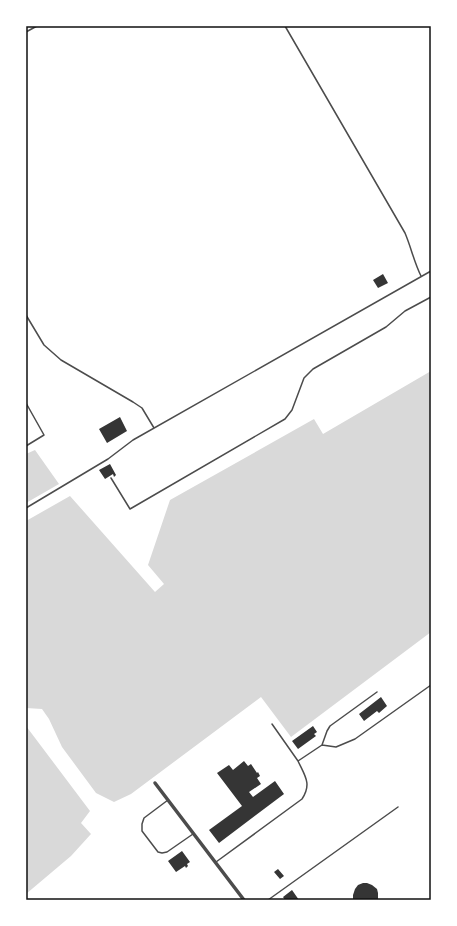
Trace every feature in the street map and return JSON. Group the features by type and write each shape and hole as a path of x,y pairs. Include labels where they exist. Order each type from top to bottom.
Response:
{"street":[{"path":"155,783 244,900"}],"lane":[{"path":"26,32 37,26"},
{"path":"285,26 405,233 421,276"},
{"path":"26,508 108,459 133,440 431,271"},
{"path":"111,478 130,509 285,419 292,410 304,378 313,369 386,327 405,311 431,297"},
{"path":"26,315 44,345 61,360 142,408 154,428"},
{"path":"26,403 44,435 26,446"},
{"path":"322,745 336,747 355,739 431,685"},
{"path":"298,761 322,745 330,726 377,692"},
{"path":"216,863 302,799 307,792 308,784 298,761 272,724"},
{"path":"168,800 144,818 142,824 142,831 158,852 167,852 194,834"},
{"path":"268,900 398,806"}],"shaded area":[{"path":"431,371 431,632 291,737 261,697 131,794 114,802 96,793 62,747 49,719 42,709 26,708 26,521 70,496 155,592 164,584 148,565 170,500 314,419 323,434"},
{"path":"35,450 59,484 26,503 26,454"},
{"path":"26,726 90,811 81,823 91,834 71,856 26,894"}],"building":[{"path":"383,274 388,283 378,288 373,280"},
{"path":"120,417 127,431 107,443 99,429"},
{"path":"110,464 116,475 114,477 113,474 105,479 99,470"},
{"path":"381,697 387,706 379,713 377,711 364,721 359,714"},
{"path":"313,726 317,732 314,734 316,736 298,749 292,741"},
{"path":"244,761 248,766 251,764 260,776 257,778 261,784 249,792 253,797 275,781 284,794 219,843 209,830 242,806 217,773 229,765 233,770"},
{"path":"182,851 190,862 187,864 188,866 186,868 185,866 176,872 168,861"},
{"path":"278,869 284,876 280,879 274,872"},
{"path":"363,883 372,885 377,889 378,900 353,900 355,889 358,885"},
{"path":"292,890 299,900 285,900 283,897"}]}
